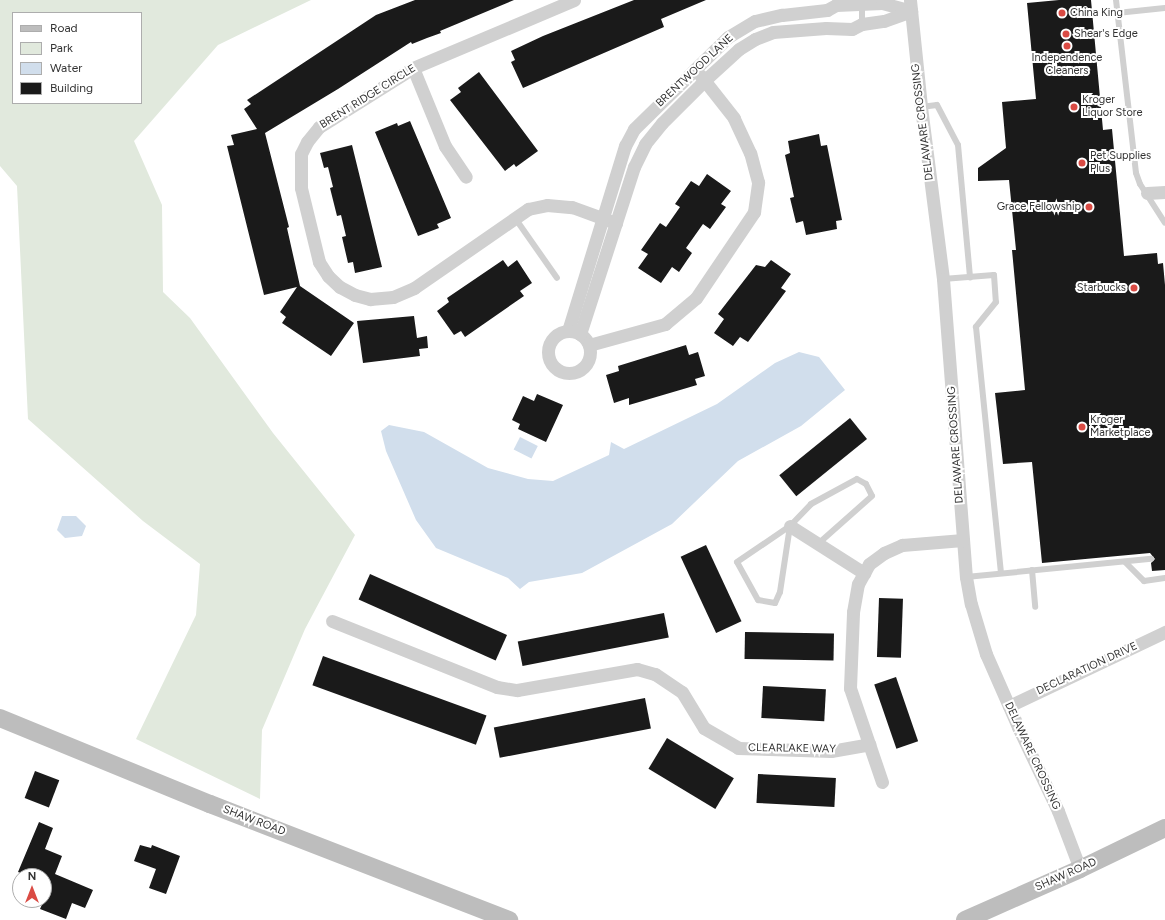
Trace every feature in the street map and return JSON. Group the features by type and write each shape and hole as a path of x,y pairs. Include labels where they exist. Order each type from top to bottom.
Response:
{"main road":[{"name":"SHAW ROAD","path":"0,718 210,804 509,920"},
{"name":"SHAW ROAD","path":"965,920 1080,869 1165,828"}],"street":[{"name":"BRENT RIDGE CIRCLE","path":"574,0 413,68 319,127 307,142 301,154 301,188 319,262 328,276 340,287 355,295 370,299 393,297 414,288 528,209 547,205 572,208 616,222"},
{"name":"BRENTWOOD LANE","path":"574,333 616,222 634,167 645,144 662,123 705,80 739,49 755,39 773,32 826,19 836,5 882,3 911,5"},
{"name":"BRENTWOOD LANE","path":"574,333 602,217 625,146 634,129 694,70 728,37 755,21 782,15 826,19 852,29 862,24 884,20 911,5"},
{"name":"DELAWARE CROSSING","path":"911,5 921,107 943,279 966,577 970,604 986,654 1058,811 1080,869"},
{"path":"413,68 446,146 466,177"},
{"path":"589,345 664,324 696,298 754,212 758,182 750,153 734,118 705,80 694,70"},
{"path":"1146,193 1165,192"},
{"path":"574,333 589,345 590,352 586,365 574,372 561,371 550,362 548,350 555,337 574,333"},
{"path":"790,526 864,573"},
{"path":"882,782 850,688 853,612 858,584 869,564 884,553 902,545 963,540"},
{"name":"CLEARLAKE WAY","path":"332,621 497,688 517,690 637,669 655,674 682,692 704,728 738,748 832,751 869,744"},
{"name":"DECLARATION DRIVE","path":"1009,706 1165,632"}],"lane":[{"path":"1116,0 1136,173 1146,193 1165,223"},
{"path":"862,4 862,24"},
{"path":"1117,13 1165,8"},
{"path":"921,107 937,105 958,144 970,277"},
{"path":"515,218 558,278"},
{"path":"943,279 994,276 996,302 976,327 1001,573"},
{"path":"790,526 780,592 775,603 758,600 737,562 790,526 811,504 857,478 866,484 872,496 818,544"},
{"path":"966,577 1151,559"},
{"path":"1125,562 1144,581 1165,578"},
{"path":"1032,570 1035,607"}],"green space":[{"path":"0,0 311,0 218,45 134,141 162,205 163,292 190,318 273,433 355,535 305,629 262,730 260,799 136,739 196,615 200,564 143,521 28,419 17,186 0,166"}],"water":[{"path":"799,352 819,357 845,390 801,426 738,461 672,524 582,573 529,582 520,589 508,578 436,548 416,520 386,451 381,431 389,425 424,432 488,468 528,479 553,481 609,455 611,442 624,449 717,404 775,363"},
{"path":"520,437 538,446 531,459 514,449"},
{"path":"62,516 76,516 86,526 82,536 65,538 57,530"}],"building":[{"path":"415,0 514,0 440,31 441,33 412,44 411,42 338,89 265,133 289,227 287,228 300,286 354,323 331,356 282,323 286,317 280,312 297,287 264,295 227,146 234,145 231,135 257,129 244,109 251,104 247,100 376,15"},
{"path":"634,0 706,0 661,19 664,27 523,88 511,62 515,60 511,51 543,36"},
{"name":"Kroger Marketplace","path":"1059,0 1091,0 1103,130 1112,129 1124,256 1157,253 1158,264 1163,263 1165,285 1165,570 1152,571 1151,563 1155,559 1150,553 1042,563 1032,462 1003,464 995,393 1025,390 1012,250 1016,250 1009,180 978,181 978,168 1006,148 1002,102 1036,99 1027,3"},
{"path":"479,72 538,151 516,167 514,164 505,171 450,100 461,92 458,88"},
{"path":"410,121 451,218 437,224 439,228 418,236 375,132 397,123 398,126"},
{"path":"819,134 821,146 827,145 842,220 836,221 837,229 806,235 803,221 796,223 790,198 794,197 785,155 790,153 788,141"},
{"path":"352,145 382,267 355,273 353,262 348,263 342,237 346,236 341,215 337,216 330,188 333,187 328,167 324,168 320,153"},
{"path":"707,174 731,191 721,204 726,207 710,229 703,224 686,248 692,253 679,272 672,267 661,283 638,268 648,254 641,250 660,223 666,227 680,207 675,204 691,181 699,186"},
{"path":"503,260 508,267 517,260 532,283 520,291 524,296 465,337 461,331 454,335 437,311 449,302 447,298"},
{"path":"771,260 791,274 781,288 786,291 748,342 740,337 733,346 714,333 724,319 718,314 756,265 765,267"},
{"path":"414,316 417,338 427,336 428,348 419,349 420,356 363,363 357,321"},
{"path":"686,345 689,355 698,352 705,376 695,379 697,385 629,405 629,398 614,403 606,375 619,371 618,366"},
{"path":"537,394 563,405 546,442 518,429 520,424 512,420 523,396 534,401"},
{"path":"850,418 867,439 796,496 779,475"},
{"path":"706,545 741,621 716,633 681,557"},
{"path":"370,574 507,635 496,661 359,600"},
{"path":"879,598 903,599 901,658 877,657"},
{"path":"664,613 669,638 523,666 518,641"},
{"path":"745,632 834,634 834,661 745,659"},
{"path":"323,656 487,716 476,745 312,685"},
{"path":"896,677 918,741 896,749 874,684"},
{"path":"763,686 826,689 824,721 761,718"},
{"path":"645,698 651,728 500,758 494,727"},
{"path":"667,738 734,778 715,809 648,769"},
{"path":"35,771 59,780 49,807 25,798"},
{"path":"758,774 836,778 834,807 756,803"},
{"path":"39,822 53,828 45,849 62,856 55,874 93,890 85,908 72,903 66,919 40,909 52,908 52,868 20,868"},
{"path":"140,845 151,848 152,845 180,856 166,894 149,888 156,869 134,861"}],"place":[{"name":"China King","path":"1062,13"},
{"name":"Shear's Edge","path":"1066,34"},
{"name":"Independence Cleaners","path":"1067,46"},
{"name":"Kroger Liquor Store","path":"1074,107"},
{"name":"Pet Supplies Plus","path":"1082,163"},
{"name":"Grace Fellowship","path":"1089,207"},
{"name":"Starbucks","path":"1134,288"},
{"name":"Kroger Marketplace","path":"1082,427"}]}
